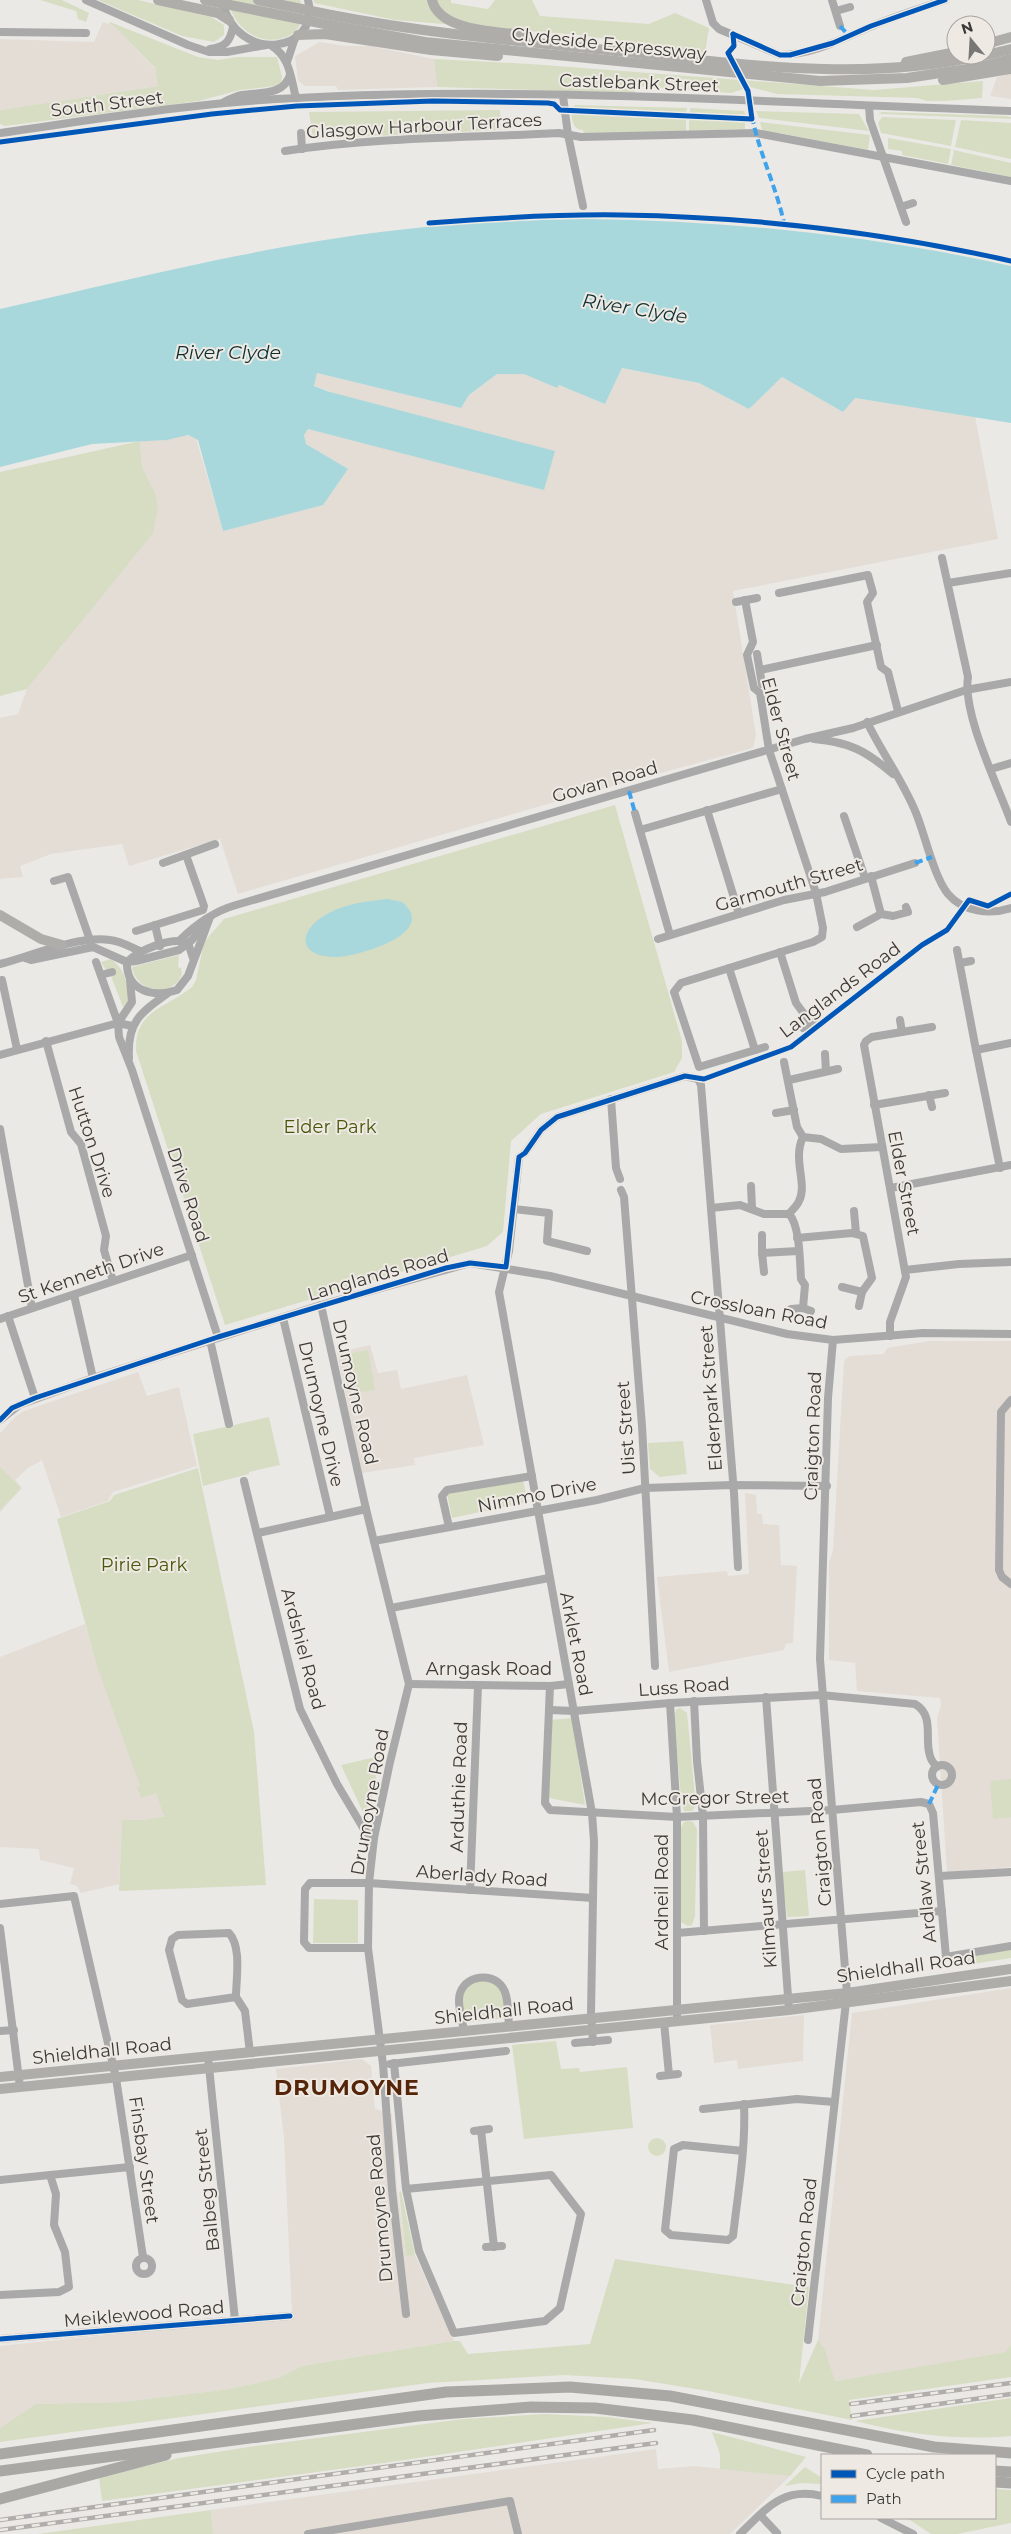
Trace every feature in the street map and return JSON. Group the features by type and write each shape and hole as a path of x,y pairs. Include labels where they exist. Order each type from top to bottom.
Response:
{"highway":[{"path":"0,2454 446,2392 528,2387 605,2389 670,2396 934,2447 1011,2453"},
{"path":"0,2471 438,2414 531,2407 625,2411 693,2420 862,2454"},
{"path":"765,2434 831,2454"},
{"path":"0,2499 219,2443"},
{"path":"934,2447 1011,2445"},
{"path":"996,2471 1011,2472"},
{"path":"996,2482 1011,2484"}],"main road":[{"path":"158,0 218,13 231,24"},
{"name":"Clydeside Expressway","path":"205,0 331,20 425,31 807,70 902,69 946,62"},
{"name":"Clydeside Expressway","path":"258,0 331,20 425,42 820,81 907,78 974,68 1011,59"},
{"path":"432,0 434,7 442,16 468,27 614,46 644,54"},
{"path":"297,36 325,34 431,50 563,62 594,59"},
{"path":"996,41 1011,37"},
{"name":"Clydeside Expressway","path":"996,52 1011,48"},
{"path":"848,71 946,54"},
{"path":"820,81 844,86 895,86 1011,69"},
{"path":"0,915 41,939 62,945"},
{"name":"Shieldhall Road","path":"0,2089 789,2010 947,1978 1011,1968"},
{"path":"947,1978 948,1990"},
{"name":"Shieldhall Road","path":"0,2077 788,1999 846,1998 948,1990 1011,1981"}],"street":[{"path":"86,0 203,50 220,52 287,43 297,36"},
{"path":"203,50 225,45 231,37 231,24 222,0"},
{"path":"287,62 290,48 308,18 308,0"},
{"path":"706,0 713,23 719,29 780,55 804,52 834,43 871,26 945,0"},
{"path":"832,0 840,26"},
{"path":"836,11 850,7"},
{"path":"231,24 248,39 269,45 282,54 287,62 296,98"},
{"path":"0,32 86,32"},
{"name":"South Street","path":"217,105 240,95 279,90 286,85 290,75"},
{"name":"Castlebank Street","path":"296,98 446,94 563,96 1011,111"},
{"path":"563,96 568,135 583,206"},
{"name":"South Street","path":"0,133 217,105 296,98"},
{"path":"869,106 870,120 906,222"},
{"path":"301,133 302,149"},
{"name":"Glasgow Harbour Terraces","path":"285,151 409,140 559,133 629,137 756,134 1011,181"},
{"path":"901,207 913,203"},
{"path":"942,558 968,676 966,690 991,769 1011,822"},
{"path":"948,584 1011,573"},
{"path":"779,593 868,575 872,593 867,602 881,667 888,672 898,711"},
{"path":"736,602 757,598"},
{"name":"Elder Street","path":"745,600 753,642 747,655 754,688 760,693 769,750 816,893 822,928 822,937 818,940 780,952"},
{"path":"760,670 877,645"},
{"name":"Elder Street","path":"757,654 762,684"},
{"name":"Govan Road","path":"180,940 210,917 236,905 867,722 966,690 1011,682"},
{"path":"867,722 916,812 947,894 964,907 977,911 994,912 1011,908"},
{"path":"805,739 834,741 857,747 896,776"},
{"path":"991,769 1011,763"},
{"path":"640,830 782,789"},
{"path":"708,810 738,914"},
{"path":"635,813 670,935"},
{"path":"844,816 881,914"},
{"path":"163,863 215,844"},
{"path":"136,931 203,910 204,906 186,855"},
{"name":"Garmouth Street","path":"658,939 738,914 825,892 915,863"},
{"path":"54,881 68,876 91,944"},
{"path":"857,927 881,914 893,916 908,912 906,907"},
{"path":"0,1055 118,1023 132,1026 138,1018 183,984 210,917"},
{"name":"Govan Road","path":"127,962 136,962 178,950 202,929 210,917"},
{"path":"155,926 160,946"},
{"path":"25,958 32,960 110,940 140,951"},
{"path":"127,962 140,951 180,940 188,943 193,958"},
{"path":"0,964 25,958 31,954 62,945 91,944 127,962"},
{"path":"957,950 1000,1168"},
{"path":"765,1047 699,1067 675,997 676,986 780,952 796,1003 810,1022"},
{"path":"960,963 971,961"},
{"name":"Drive Road","path":"96,962 118,1023 119,1037 130,1062 218,1337"},
{"path":"118,1023 132,1002 127,962"},
{"path":"729,968 755,1050"},
{"path":"101,975 112,972"},
{"path":"2,980 17,1049"},
{"path":"130,980 134,986 146,992 169,993"},
{"path":"803,1028 818,1016"},
{"path":"900,1020 902,1032 932,1026"},
{"name":"Drive Road","path":"130,1062 128,1043 132,1026"},
{"name":"Elder Street","path":"890,1336 890,1322 902,1293 906,1270 864,1045 872,1037 902,1032"},
{"name":"Hutton Drive","path":"46,1041 71,1132 81,1144 106,1236 104,1250 113,1281"},
{"path":"976,1050 1011,1043"},
{"path":"825,1054 826,1071"},
{"path":"711,1208 740,1205 764,1214 789,1214 800,1201 798,1154 803,1137 797,1127 784,1062"},
{"path":"789,1080 838,1069"},
{"name":"Elderpark Street","path":"611,1099 685,1076 698,1079 701,1085 738,1567"},
{"path":"874,1105 945,1093"},
{"path":"929,1095 932,1107"},
{"path":"506,1267 519,1157 525,1153 541,1130 557,1117 611,1099 616,1168 620,1179"},
{"path":"776,1112 794,1110"},
{"path":"0,1129 32,1308"},
{"path":"803,1137 821,1139 841,1149 882,1146"},
{"path":"891,1188 1011,1165"},
{"path":"751,1186 752,1208"},
{"name":"Uist Street","path":"621,1190 624,1196 645,1488 655,1666"},
{"path":"514,1209 529,1209 549,1213 547,1241 586,1251"},
{"path":"854,1211 856,1234"},
{"path":"789,1214 795,1223 801,1279 805,1285 802,1308"},
{"path":"797,1238 856,1234 863,1236 872,1278 862,1292 859,1306"},
{"path":"762,1235 764,1272"},
{"path":"762,1254 798,1251"},
{"name":"St Kenneth Drive","path":"4,1318 192,1254"},
{"path":"906,1270 960,1264 1011,1262"},
{"name":"Langlands Road","path":"0,1420 12,1408 35,1398 321,1305 470,1263 506,1267"},
{"name":"Crossloan Road","path":"506,1267 787,1334 833,1340 923,1333 1011,1334"},
{"name":"Arklet Road","path":"506,1267 500,1278 499,1292 592,1813 594,1841 591,2018 593,2042"},
{"path":"842,1287 862,1292"},
{"path":"74,1295 93,1378"},
{"name":"Drumoyne Road","path":"321,1305 366,1509 409,1684 374,1838 370,1883 368,1948 383,2064 392,2190 406,2314"},
{"path":"791,1309 802,1308 811,1311"},
{"path":"4,1318 35,1398"},
{"name":"Drumoyne Drive","path":"282,1318 330,1516"},
{"path":"210,1340 230,1424"},
{"name":"Craigton Road","path":"808,2340 846,1998 842,1919 821,1695 822,1556 828,1398 833,1340"},
{"path":"1011,1400 1001,1412 999,1496 1000,1570 1002,1577 1011,1584"},
{"path":"449,1527 442,1496 447,1490 532,1476"},
{"name":"Ardshiel Road","path":"244,1481 300,1709 337,1784 365,1831 374,1838"},
{"name":"Nimmo Drive","path":"374,1540 597,1500 645,1488 732,1485 826,1486"},
{"path":"258,1533 366,1509"},
{"path":"391,1608 549,1578"},
{"name":"Arngask Road","path":"409,1684 550,1686 569,1684"},
{"name":"Arduthie Road","path":"470,1890 478,1686"},
{"name":"McGregor Street","path":"550,1686 545,1803 554,1812 677,1817 832,1810 921,1802 929,1804"},
{"name":"Luss Road","path":"550,1710 574,1711 694,1701 821,1695 916,1704 923,1708 927,1716 930,1757 936,1767"},
{"name":"Kilmaurs Street","path":"766,1697 789,2010"},
{"path":"694,1701 697,1761 703,1816 704,1931"},
{"name":"Ardneil Road","path":"670,1703 677,1817 675,2010 677,2021"},
{"name":"Ardlaw Street","path":"929,1804 933,1813 946,1957 1011,1946"},
{"path":"940,1876 1011,1872"},
{"name":"Aberlady Road","path":"368,1948 309,1948 304,1942 305,1889 310,1884 370,1883 593,1898"},
{"name":"Finsbay Street","path":"0,1904 74,1896 116,2078 143,2257"},
{"path":"677,1933 942,1911"},
{"path":"0,1928 20,2087"},
{"path":"236,1998 187,2004 182,2000 169,1950 172,1939 178,1935 229,1933 234,1938 236,1998 245,2011 250,2053"},
{"path":"464,2032 458,2000 463,1986 471,1980 484,1976 496,1980 504,1990 509,2027"},
{"path":"660,2076 673,2074 664,2022"},
{"path":"0,2031 14,2030"},
{"path":"575,2044 608,2040"},
{"path":"383,2064 506,2051"},
{"name":"Balbeg Street","path":"208,2057 235,2320"},
{"name":"Drumoyne Road","path":"394,2063 406,2189 419,2251 454,2333 545,2320 560,2308 581,2214 551,2175 486,2181"},
{"path":"708,2106 797,2099 834,2102"},
{"path":"743,2151 682,2145 674,2149 665,2230 670,2235 728,2240 733,2236 743,2151 744,2104"},
{"path":"481,2130 494,2247"},
{"path":"0,2180 130,2166"},
{"path":"0,2296 59,2292 69,2287 65,2252 54,2225 56,2194 50,2175"},
{"path":"406,2189 486,2181"},
{"name":"Meiklewood Road","path":"0,2340 290,2316"},
{"path":"740,2534 776,2500 802,2493 821,2496"},
{"path":"308,2534 510,2501 518,2534"},
{"path":"760,2515 777,2533"},
{"path":"883,2519 907,2533"}],"shaded area":[{"path":"103,22 114,26 155,69 158,86 0,110 0,39 94,42"},
{"path":"320,42 347,46 370,46 434,59 437,87 338,90 336,86 304,86 298,80 295,56"},
{"path":"1011,74 1011,99 990,96 997,77"},
{"path":"622,368 699,383 749,409 782,377 843,412 854,398 975,416 998,539 733,591 756,735 753,748 551,803 238,894 220,839 129,866 122,844 51,854 20,866 23,877 0,879 0,718 18,714 27,689 63,645 156,495 142,467 140,441 167,440 185,435 196,438 223,531 315,449 306,444 305,430 320,430 330,391 314,386 317,373 461,408 469,395 497,374 524,373 557,388 559,385 605,404"},
{"path":"929,1341 1011,1341 1011,1867 947,1872 937,1718 941,1705 940,1698 857,1691 855,1663 829,1660 829,1562 833,1550 844,1361 849,1356 884,1354 887,1348"},
{"path":"370,1345 378,1373 397,1370 401,1389 467,1375 484,1445 414,1458 415,1465 362,1473 337,1353"},
{"path":"138,1372 147,1396 179,1387 197,1466 113,1492 108,1501 61,1517 42,1460 28,1468 15,1480 22,1488 0,1512 0,1433 15,1417 24,1411"},
{"path":"745,1493 756,1495 757,1514 762,1514 763,1524 779,1525 781,1565 797,1566 793,1643 786,1644 784,1650 669,1672 657,1577 727,1571 728,1576 749,1574"},
{"path":"85,1624 96,1663 111,1700 140,1786 138,1787 141,1797 156,1793 163,1814 165,1813 166,1816 144,1820 122,1820 119,1884 81,1893 77,1886 70,1884 74,1868 40,1860 39,1849 0,1847 0,1657"},
{"path":"1011,1988 1011,2345 1007,2352 835,2381 825,2349 818,2340 852,2013"},
{"path":"804,2015 803,2061 738,2069 737,2060 714,2063 710,2025"},
{"path":"362,2059 371,2066 375,2109 392,2114 397,2187 406,2255 415,2255 454,2341 302,2366 278,2378 230,2389 123,2402 37,2404 0,2428 0,2346 292,2316 284,2138 276,2069"},
{"path":"656,2449 658,2469 695,2466 790,2476 730,2534 213,2534 211,2510"}],"green space":[{"path":"40,0 62,0 89,13 86,22 78,19 76,11"},
{"path":"98,0 138,0 211,17 224,25 224,35 214,42 182,36"},
{"path":"228,0 300,0 302,16 298,28 288,36 275,40 261,38 247,31 235,19"},
{"path":"314,0 451,0 451,3 488,9 495,0 532,0 540,16 649,24 675,13 709,28 705,53 579,35 395,20 314,3"},
{"path":"110,22 198,57 218,60 237,57 277,57 282,77 281,83 275,86 240,90 199,101 5,126 0,124 0,110 158,86 155,68 114,26 109,24"},
{"path":"434,59 531,64 874,90 983,81 982,98 945,101 927,101 917,98 777,94 750,87 731,93 637,86 634,89 635,93 437,87"},
{"path":"575,105 687,108 686,113 572,108"},
{"path":"690,108 744,111 746,117 690,113"},
{"path":"500,110 501,130 313,139 309,112"},
{"path":"756,111 859,114 869,131 759,118"},
{"path":"580,112 686,116 686,131 584,134 583,130 574,125 571,114"},
{"path":"882,112 1007,116 1011,117 1011,119 878,114"},
{"path":"689,116 745,120 745,132 743,129 689,131"},
{"path":"882,117 956,120 951,146 881,133 878,123"},
{"path":"961,120 1011,123 1011,159 955,147"},
{"path":"760,122 870,135 868,150 779,133 777,135 763,133"},
{"path":"888,138 951,149 948,164 902,155 902,151 888,149"},
{"path":"954,150 1011,163 1011,177 951,165"},
{"path":"140,441 142,467 156,495 158,508 153,533 27,689 0,696 0,472"},
{"name":"Elder Park","path":"615,805 682,1041 682,1058 674,1072 541,1114 511,1141 503,1232 487,1246 225,1325 136,1051 140,1027 146,1018 192,987 196,980 204,942 224,919"},
{"path":"179,955 178,967 181,968 182,974 171,987 155,989 147,987 135,976 132,967"},
{"path":"111,959 120,968 127,985 128,1004 123,1007 111,976 114,975 112,968 106,970 101,962"},
{"path":"368,1350 375,1390 355,1393 348,1354"},
{"path":"269,1417 280,1465 203,1486 193,1434"},
{"path":"683,1441 687,1474 660,1477 650,1469 648,1443"},
{"path":"0,1467 21,1488 0,1510"},
{"name":"Pirie Park","path":"198,1468 254,1732 266,1885 119,1891 122,1820 144,1820 166,1816 163,1814 156,1793 141,1798 137,1787 140,1786 96,1663 57,1519 110,1501 114,1495"},
{"path":"523,1481 528,1502 452,1518 447,1494"},
{"path":"680,1708 687,1713 696,1806 692,1811 684,1811 681,1798 674,1717 676,1710"},
{"path":"572,1718 585,1805 549,1798 551,1720"},
{"path":"380,1756 367,1821 341,1765"},
{"path":"1011,1779 1011,1817 993,1819 990,1781"},
{"path":"684,1822 693,1822 697,1829 695,1916 692,1925 688,1926 681,1922 680,1829"},
{"path":"805,1870 809,1916 787,1917 782,1872"},
{"path":"314,1899 358,1900 358,1943 313,1943"},
{"path":"1011,1949 1011,1958 954,1967 953,1961"},
{"path":"484,1976 504,1990 508,2018 463,2023 458,2000 463,1987"},
{"path":"556,2041 561,2069 579,2068 580,2072 627,2067 633,2128 524,2139 512,2045"},
{"path":"657,2138 663,2141 666,2147 663,2153 657,2156 651,2153 648,2147 651,2141"},
{"path":"401,2191 415,2255 406,2256 399,2192"},
{"path":"615,2259 809,2287 799,2383 818,2340 825,2349 835,2381 1006,2352 1011,2345 1011,2377 849,2400 852,2420 708,2391 634,2379 564,2375 428,2383 0,2442 0,2428 36,2404 123,2402 230,2389 278,2378 302,2366 454,2341 460,2341 468,2354 590,2344"},
{"path":"1011,2398 1011,2436 952,2437 893,2430 855,2421"},
{"path":"545,2414 608,2417 653,2423 398,2461 102,2501 99,2477 179,2458 463,2419"},
{"path":"712,2432 806,2457 790,2476 720,2469 720,2454"},
{"path":"805,2467 821,2477 821,2484 801,2483 785,2486"},
{"path":"996,2489 1011,2490 1011,2523 957,2534 931,2534 908,2519 996,2519"},
{"path":"211,2510 213,2534 38,2534"}],"water":[{"name":"River Clyde","path":"587,219 694,223 800,232 906,246 1011,266 1011,423 855,398 843,412 782,377 749,409 699,383 622,368 605,404 559,385 557,388 524,374 497,374 469,395 461,408 317,373 314,386 330,392 555,451 544,490 308,429 304,435 306,444 348,469 323,505 223,531 198,440 188,435 167,440 92,444 0,467 0,309 210,261 338,238 462,224"},
{"path":"388,899 402,902 411,913 411,924 404,933 392,941 362,952 338,957 324,956 308,948 306,942 307,935 311,927 329,913 351,905"}],"railway":[{"path":"851,2404 1011,2383"},
{"path":"852,2416 1011,2394"},
{"path":"0,2520 654,2430"},
{"path":"0,2530 656,2443"}],"marked path":[{"path":"840,26 850,37"},
{"path":"752,116 784,223"},
{"path":"629,791 635,813"},
{"path":"915,863 932,857"},
{"path":"929,1804 938,1785"}],"cycle path":[{"path":"733,34 780,55 790,55 833,43 871,26 945,0"},
{"path":"0,142 212,114 297,106 433,101 548,103 554,104 560,110 752,119 748,91 728,53 734,46 733,34"},
{"path":"429,223 574,215 671,216 720,219 866,234 1011,261"},
{"path":"0,1420 12,1408 35,1398 218,1337 446,1268 470,1263 506,1267 519,1157 525,1153 541,1130 557,1117 685,1076 704,1079 791,1047 922,945 947,930 969,900 988,906 1011,894"},
{"path":"0,2339 290,2316"}],"district":[{"name":"DRUMOYNE","path":"347,2087"}]}
